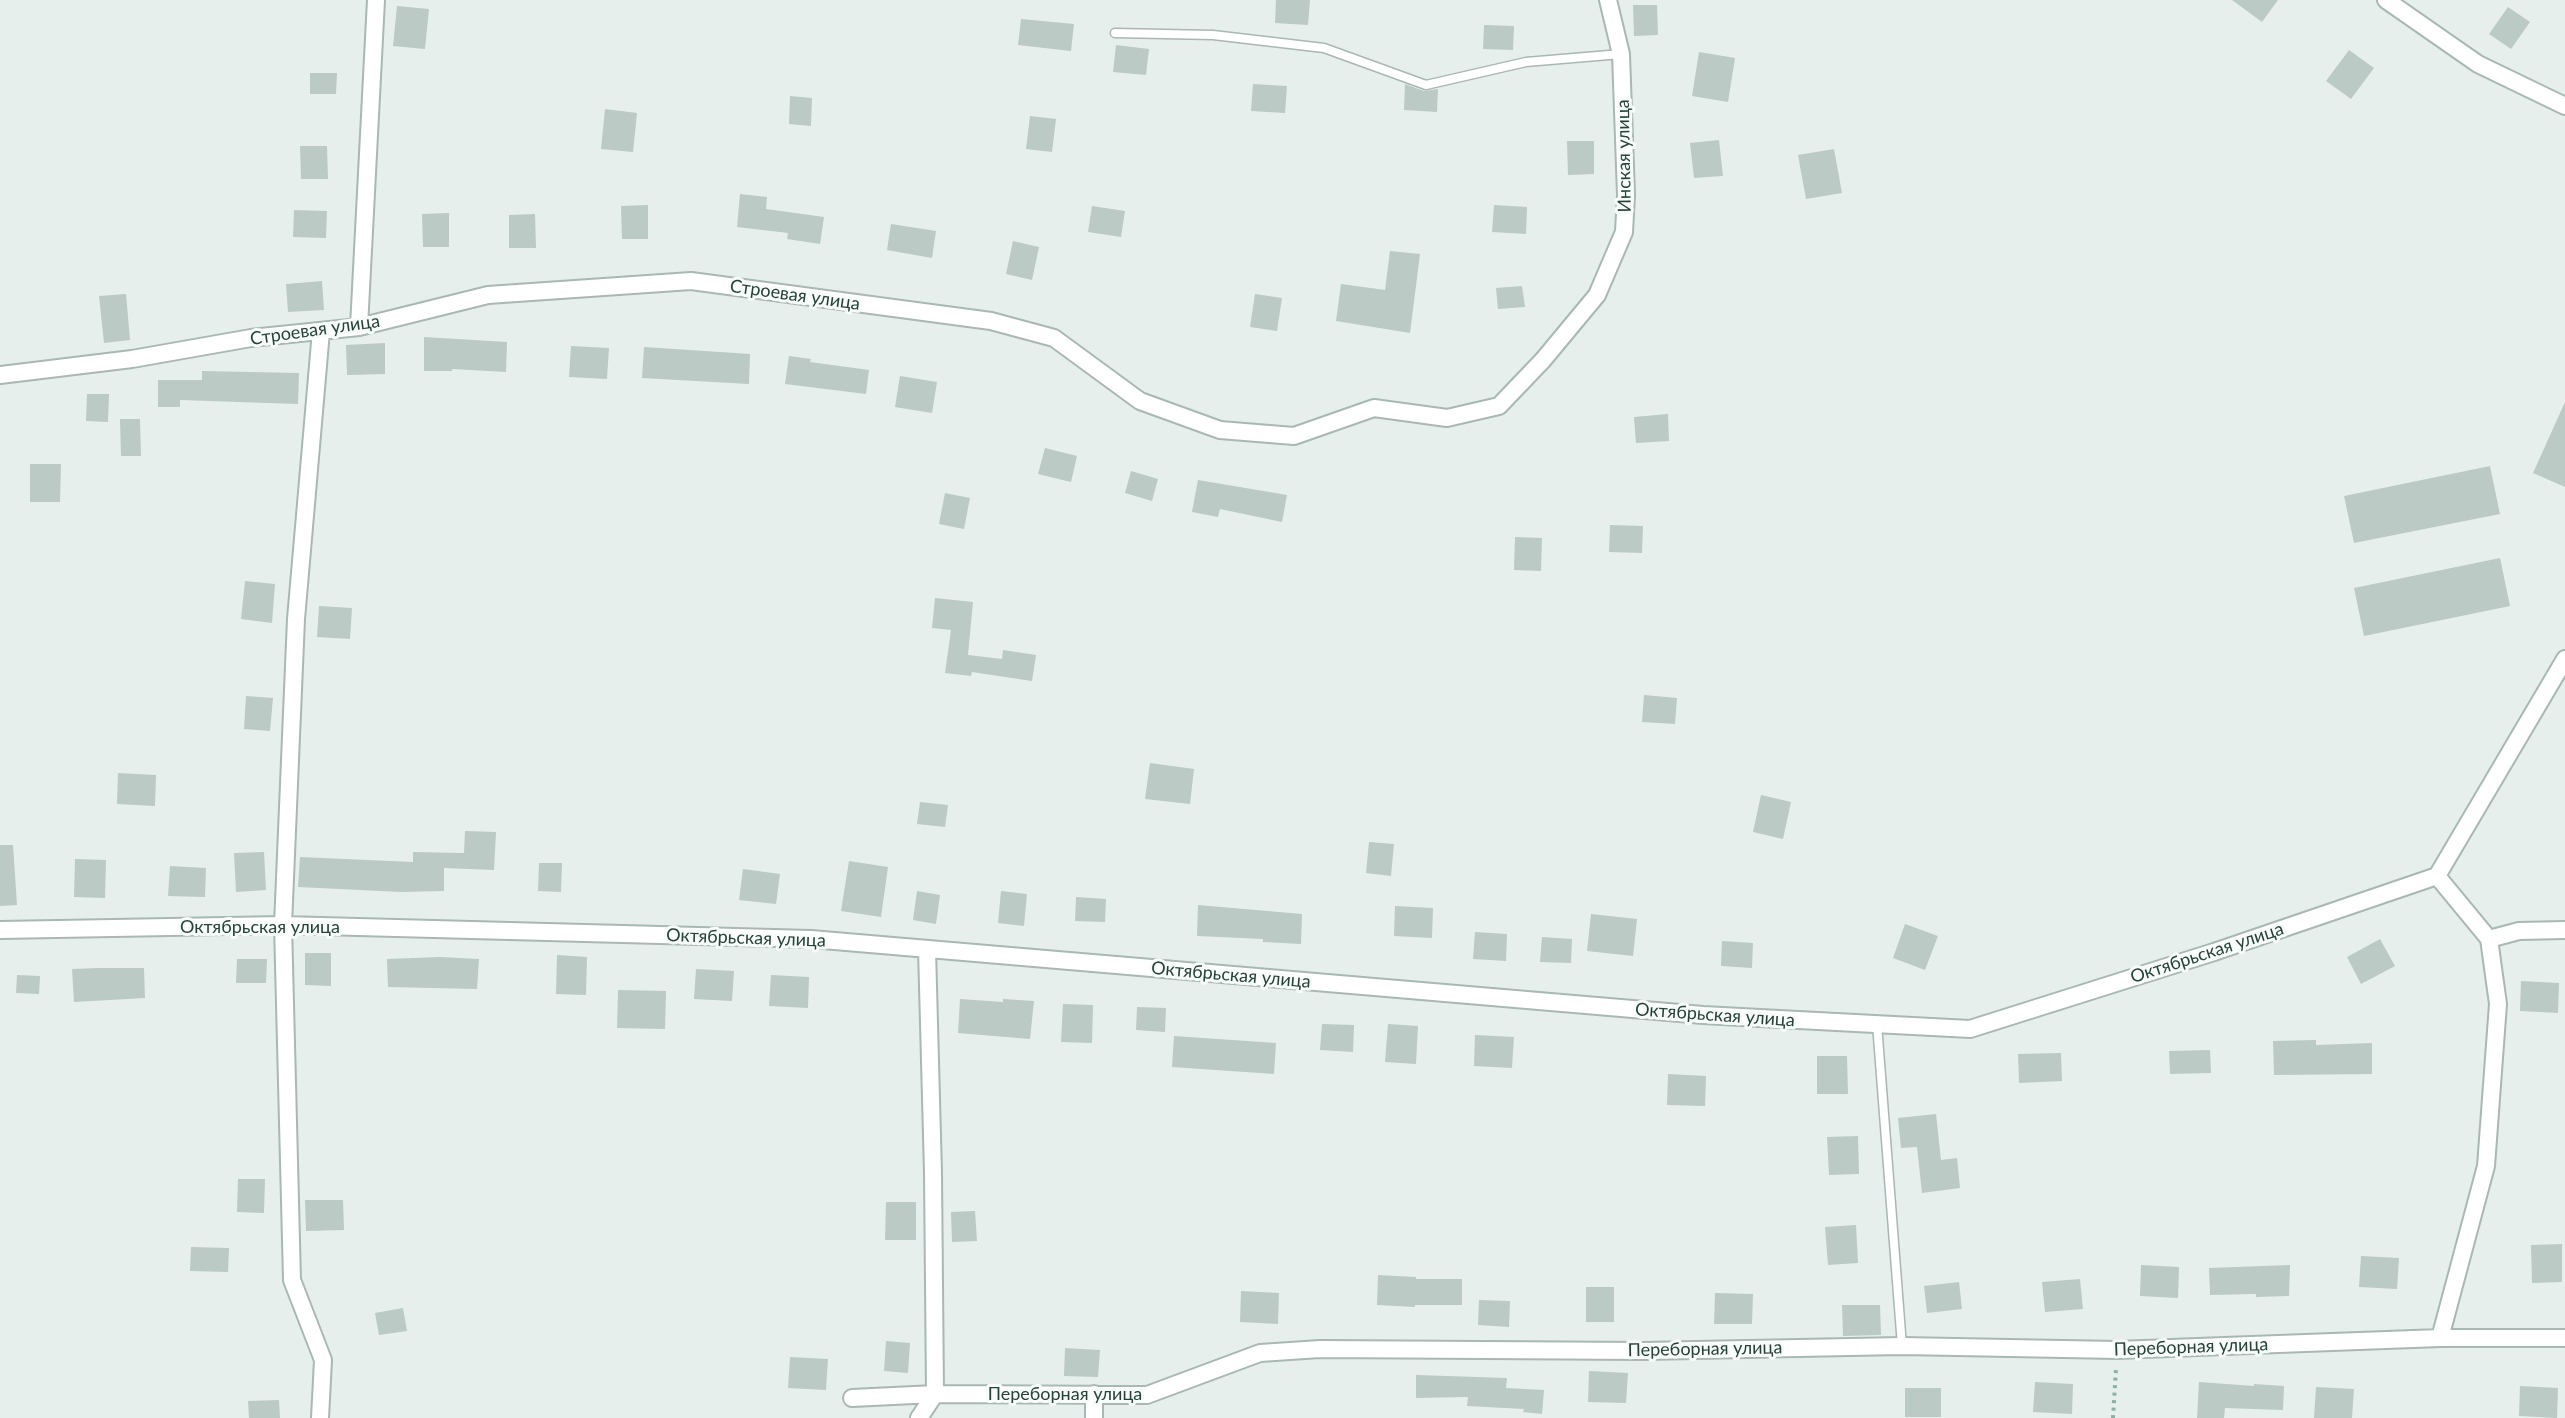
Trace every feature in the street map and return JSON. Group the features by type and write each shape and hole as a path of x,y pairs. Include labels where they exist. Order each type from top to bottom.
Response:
{"street":[{"path":"359,327 376,0"},
{"name":"Инская улица","path":"1543,360 1597,295 1624,232 1626,195 1622,54 1608,0"},
{"path":"2386,0 2478,64 2565,106"},
{"name":"Строевая улица","path":"0,375 132,359 251,338 359,327 488,295 691,281 1001,324 1054,338 1140,401 1220,430 1294,436 1374,408 1447,418 1499,406 1543,360"},
{"path":"320,1418 322,1360 292,1280 283,925 296,619 321,331"},
{"path":"2440,1338 2486,1166 2498,1004 2489,939 2437,876 2565,659"},
{"name":"Октябрьская улица","path":"0,930 283,925 811,939 1703,1016 1970,1029 2214,952 2437,876"},
{"path":"2489,939 2518,931 2565,930"},
{"path":"919,1418 935,1394 933,1173 927,949"},
{"name":"Переборная улица","path":"852,1398 935,1394 1148,1395 1260,1353 1320,1349 1644,1351 1902,1346 2117,1350 2440,1338 2565,1338"},
{"path":"1094,1394 1094,1418"}],"lane":[{"path":"1115,33 1213,35 1324,48 1425,85 1526,62 1622,54"},
{"path":"1877,1024 1902,1346"}],"path":[{"path":"2114,1418 2117,1350"}],"building":[{"path":"1276,0 1310,0 1308,25 1275,23"},
{"path":"2232,0 2278,0 2262,22"},
{"path":"1633,5 1657,5 1658,35 1634,36"},
{"path":"397,6 429,9 425,49 393,46"},
{"path":"2508,7 2530,22 2511,49 2489,34"},
{"path":"1021,19 1074,24 1071,51 1018,45"},
{"path":"1484,25 1514,26 1513,50 1483,49"},
{"path":"1116,45 1149,49 1146,75 1113,72"},
{"path":"2349,50 2374,68 2351,99 2326,81"},
{"path":"1699,52 1735,58 1728,102 1692,96"},
{"path":"310,73 337,73 336,94 310,94"},
{"path":"1253,84 1287,86 1285,113 1251,111"},
{"path":"1405,84 1424,91 1438,89 1437,112 1404,110"},
{"path":"790,96 812,98 811,126 789,124"},
{"path":"605,109 637,113 633,152 601,149"},
{"path":"1030,116 1056,119 1052,152 1026,149"},
{"path":"1719,140 1723,176 1694,178 1690,143"},
{"path":"1567,141 1594,141 1594,174 1568,175"},
{"path":"300,146 327,146 328,179 301,179"},
{"path":"1834,149 1842,193 1806,199 1798,155"},
{"path":"740,194 767,197 766,209 824,217 820,244 787,239 788,233 737,227"},
{"path":"648,205 648,239 622,239 621,206"},
{"path":"1494,205 1527,207 1526,234 1492,232"},
{"path":"1092,206 1125,211 1121,237 1088,232"},
{"path":"294,210 327,211 326,238 293,237"},
{"path":"449,213 449,247 423,247 422,214"},
{"path":"535,214 536,248 509,248 509,215"},
{"path":"891,224 936,231 932,258 887,250"},
{"path":"1013,241 1039,247 1032,280 1006,274"},
{"path":"1390,251 1420,254 1410,333 1336,321 1341,284 1385,290"},
{"path":"322,281 324,310 288,312 286,284"},
{"path":"1522,286 1525,307 1498,309 1496,288"},
{"path":"126,294 130,340 104,343 99,296"},
{"path":"1255,294 1282,298 1277,331 1250,327"},
{"path":"424,337 507,342 506,372 452,369 452,371 424,371"},
{"path":"385,343 385,374 347,375 346,345"},
{"path":"571,346 609,348 607,379 569,377"},
{"path":"644,347 750,354 749,384 642,378"},
{"path":"789,356 811,359 810,362 869,370 866,394 785,384"},
{"path":"202,371 299,373 298,404 180,400 180,407 158,407 158,380 202,380"},
{"path":"900,376 937,382 932,413 895,407"},
{"path":"87,394 109,394 108,422 86,421"},
{"path":"2565,402 2565,487 2533,473"},
{"path":"1668,414 1669,441 1636,443 1634,417"},
{"path":"120,419 140,419 141,456 121,456"},
{"path":"1045,448 1077,456 1071,482 1038,474"},
{"path":"30,464 61,464 60,502 30,502"},
{"path":"2490,466 2500,514 2354,543 2344,496"},
{"path":"1131,471 1158,479 1152,501 1125,493"},
{"path":"1198,480 1287,495 1282,522 1220,509 1218,517 1192,512"},
{"path":"945,493 970,498 964,529 939,524"},
{"path":"1610,525 1643,526 1642,553 1609,552"},
{"path":"1515,537 1542,538 1541,571 1514,570"},
{"path":"2500,558 2510,606 2364,636 2354,588"},
{"path":"245,581 275,584 272,623 241,619"},
{"path":"935,598 973,602 968,655 1002,659 1003,650 1036,655 1032,681 972,672 971,676 945,673 951,630 932,628"},
{"path":"319,606 352,608 350,639 317,637"},
{"path":"1644,695 1677,698 1675,724 1642,722"},
{"path":"246,696 273,698 270,731 244,729"},
{"path":"1150,763 1194,769 1190,804 1145,799"},
{"path":"118,773 156,775 155,806 117,804"},
{"path":"1761,795 1791,802 1783,839 1753,832"},
{"path":"920,802 948,805 945,827 917,824"},
{"path":"465,831 496,832 494,870 444,868 444,891 401,892 298,887 300,857 413,862 413,852 464,853"},
{"path":"1369,842 1394,844 1391,876 1366,873"},
{"path":"0,845 13,845 17,905 0,906"},
{"path":"264,852 266,890 236,892 234,853"},
{"path":"75,859 106,860 105,898 74,897"},
{"path":"849,861 888,867 881,917 841,911"},
{"path":"539,863 562,863 561,892 538,891"},
{"path":"170,866 206,868 205,897 168,896"},
{"path":"743,869 780,874 776,904 739,900"},
{"path":"917,891 940,895 936,924 913,920"},
{"path":"1001,891 1027,894 1024,926 998,923"},
{"path":"1076,897 1106,899 1105,922 1075,921"},
{"path":"1198,905 1302,914 1301,944 1263,942 1263,939 1197,936"},
{"path":"1395,906 1433,908 1432,938 1394,936"},
{"path":"1591,914 1637,919 1633,956 1587,951"},
{"path":"1905,924 1938,936 1925,970 1893,958"},
{"path":"1475,932 1507,934 1506,961 1473,959"},
{"path":"1542,937 1572,939 1571,963 1540,962"},
{"path":"2380,939 2395,966 2361,984 2347,957"},
{"path":"1722,941 1753,943 1752,968 1721,966"},
{"path":"305,953 331,953 331,986 305,985"},
{"path":"557,955 587,957 586,995 556,994"},
{"path":"440,957 479,959 477,989 388,987 387,959"},
{"path":"237,959 267,959 266,983 236,983"},
{"path":"144,968 145,998 74,1002 72,969"},
{"path":"696,969 734,971 732,1001 694,999"},
{"path":"17,975 40,976 39,994 16,993"},
{"path":"771,975 809,977 808,1008 769,1006"},
{"path":"2521,981 2559,983 2558,1013 2520,1011"},
{"path":"618,990 666,991 665,1029 617,1028"},
{"path":"960,999 1003,1002 1003,999 1034,1001 1030,1039 958,1033"},
{"path":"1063,1004 1093,1005 1092,1043 1061,1042"},
{"path":"1137,1007 1166,1008 1165,1032 1136,1030"},
{"path":"1322,1024 1354,1025 1353,1052 1320,1050"},
{"path":"1388,1024 1418,1026 1416,1064 1385,1062"},
{"path":"1475,1035 1514,1037 1512,1068 1474,1066"},
{"path":"1174,1036 1276,1043 1274,1074 1172,1067"},
{"path":"2316,1040 2316,1045 2372,1043 2372,1074 2274,1075 2273,1041"},
{"path":"2210,1050 2211,1073 2170,1074 2169,1051"},
{"path":"2061,1053 2062,1081 2019,1083 2018,1054"},
{"path":"1817,1056 1847,1056 1848,1094 1817,1094"},
{"path":"1668,1074 1706,1076 1705,1106 1667,1105"},
{"path":"1936,1114 1941,1160 1957,1158 1960,1188 1922,1193 1917,1147 1901,1148 1898,1118"},
{"path":"1858,1136 1859,1174 1829,1175 1827,1137"},
{"path":"238,1179 265,1179 264,1213 237,1212"},
{"path":"305,1200 343,1200 344,1230 306,1231"},
{"path":"886,1202 916,1202 916,1240 885,1240"},
{"path":"975,1211 977,1241 952,1242 951,1212"},
{"path":"1856,1225 1858,1263 1828,1265 1825,1227"},
{"path":"2562,1244 2562,1282 2532,1283 2531,1245"},
{"path":"191,1247 229,1248 228,1272 190,1271"},
{"path":"2361,1256 2399,1258 2397,1289 2359,1287"},
{"path":"2141,1265 2179,1267 2178,1298 2140,1296"},
{"path":"2290,1265 2289,1296 2210,1295 2209,1268"},
{"path":"1378,1275 1416,1277 1416,1279 1462,1279 1462,1305 1415,1305 1415,1307 1377,1305"},
{"path":"2080,1279 2083,1309 2045,1312 2042,1282"},
{"path":"1959,1282 1962,1309 1927,1313 1924,1286"},
{"path":"1586,1287 1614,1287 1614,1322 1586,1322"},
{"path":"1241,1291 1279,1293 1278,1324 1240,1322"},
{"path":"1715,1293 1753,1294 1752,1324 1714,1324"},
{"path":"1479,1300 1510,1301 1509,1327 1478,1325"},
{"path":"1842,1305 1880,1305 1881,1335 1843,1336"},
{"path":"403,1308 407,1331 379,1335 375,1313"},
{"path":"886,1341 910,1343 908,1373 884,1371"},
{"path":"1065,1348 1100,1350 1098,1377 1064,1376"},
{"path":"790,1357 828,1359 826,1390 788,1388"},
{"path":"1589,1371 1628,1373 1626,1403 1588,1402"},
{"path":"1416,1375 1507,1378 1506,1388 1544,1390 1542,1414 1523,1412 1524,1409 1467,1406 1468,1397 1416,1398"},
{"path":"2035,1382 2073,1384 2072,1414 2033,1412"},
{"path":"2199,1382 2284,1386 2283,1410 2225,1408 2224,1418 2197,1418"},
{"path":"2520,1386 2558,1388 2557,1418 2519,1416"},
{"path":"2316,1387 2354,1389 2352,1418 2314,1418"},
{"path":"1905,1388 1941,1388 1941,1417 1905,1417"},
{"path":"279,1400 280,1418 249,1418 248,1401"}]}
